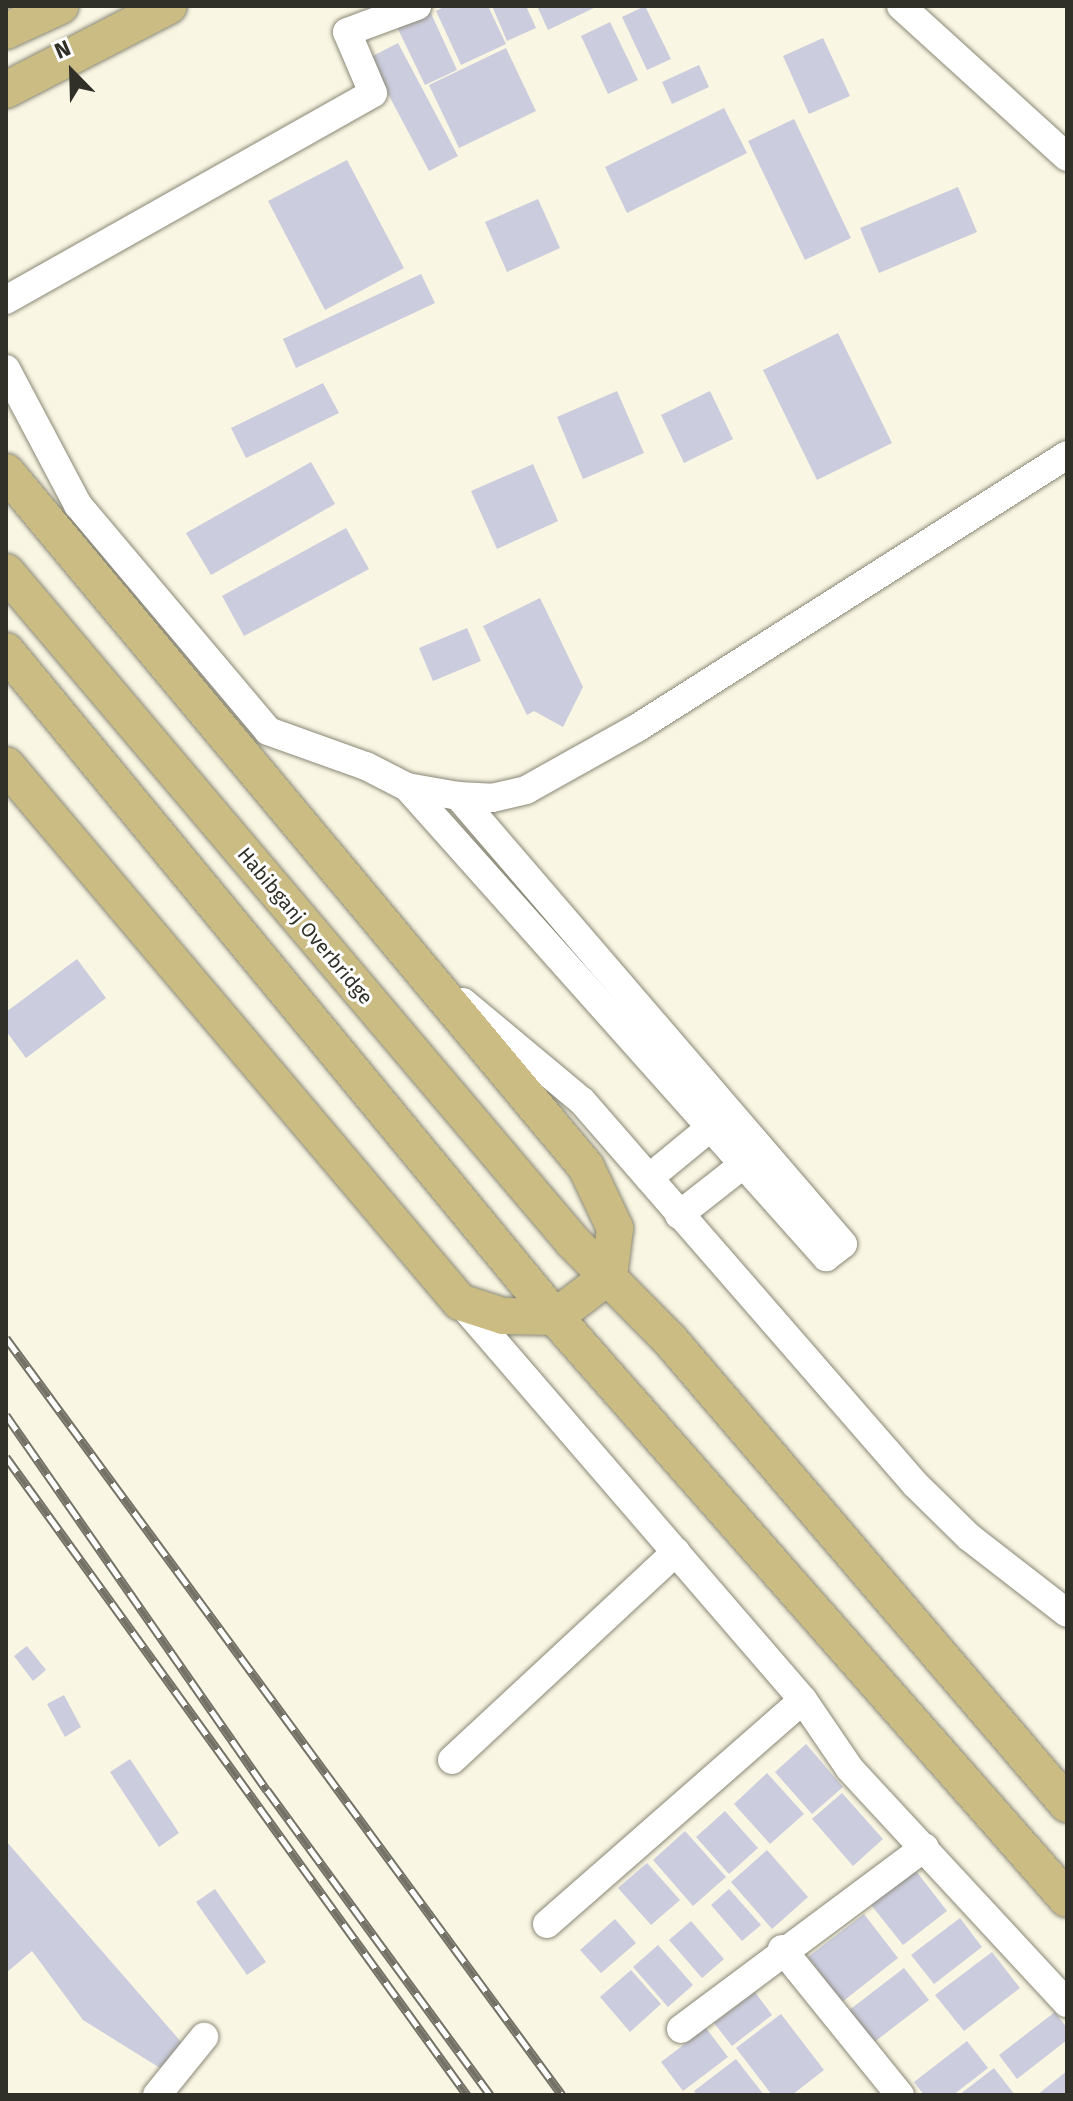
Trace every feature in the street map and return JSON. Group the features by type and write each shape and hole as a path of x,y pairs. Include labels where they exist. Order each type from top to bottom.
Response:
{"main road":[{"path":"6,22 39,6"},
{"path":"6,31 60,6"},
{"path":"6,90 169,6"},
{"path":"6,472 586,1167 615,1228 609,1276 555,1317 503,1316 460,1302 6,765"},
{"name":"Habibganj Overbridge","path":"6,572 573,1242 609,1276 1067,1804"},
{"path":"6,651 555,1317 1067,1899"}],"street":[{"path":"6,300 373,93 347,32 417,6"},
{"path":"901,6 1067,157"},
{"path":"929,6 1067,133"},
{"path":"6,369 78,505 268,731 366,766 407,787 458,796 492,798 526,790 637,728 1067,455"},
{"path":"407,787 719,1120"},
{"path":"458,796 752,1158 679,1215"},
{"path":"420,965 582,1101 915,1484 969,1537 1067,1613"},
{"path":"649,1178 719,1120"},
{"path":"460,1302 803,1700 850,1769 1067,2003"},
{"path":"452,1760 676,1552"},
{"path":"547,1924 803,1700"},
{"path":"681,2029 782,1949 925,1847"},
{"path":"782,1949 900,2095"},
{"path":"157,2095 204,2037"}],"building":[{"path":"446,6 488,6 506,44 461,65 436,11"},
{"path":"492,6 526,6 536,28 507,41"},
{"path":"537,6 598,6 548,30"},
{"path":"645,6 671,59 647,70 622,17"},
{"path":"429,9 457,70 425,85 396,25"},
{"path":"610,22 638,80 608,94 581,36"},
{"path":"823,38 850,96 809,114 783,56"},
{"path":"398,43 458,156 429,171 369,58"},
{"path":"506,48 536,111 459,148 429,85"},
{"path":"699,65 709,87 672,104 662,82"},
{"path":"724,108 747,153 627,213 605,167"},
{"path":"794,119 851,238 805,260 748,141"},
{"path":"347,160 404,268 325,310 268,201"},
{"path":"958,187 977,232 879,273 860,228"},
{"path":"538,199 560,248 507,272 485,222"},
{"path":"421,274 435,303 296,368 283,339"},
{"path":"838,333 892,443 817,480 763,370"},
{"path":"323,383 339,413 246,458 231,428"},
{"path":"617,391 644,453 583,479 557,417"},
{"path":"710,391 733,439 684,463 661,415"},
{"path":"311,462 335,504 211,575 186,533"},
{"path":"533,464 558,521 497,549 471,491"},
{"path":"346,528 369,569 244,636 222,596"},
{"path":"540,598 583,687 563,727 534,711 527,715 483,626"},
{"path":"467,628 481,661 433,681 419,648"},
{"path":"77,959 106,998 26,1058 6,1031 6,1012"},
{"path":"27,1646 46,1670 33,1681 14,1656"},
{"path":"64,1695 81,1727 65,1737 47,1704"},
{"path":"806,1744 843,1787 812,1814 775,1772"},
{"path":"130,1759 179,1833 159,1847 110,1772"},
{"path":"767,1773 804,1814 770,1844 734,1804"},
{"path":"842,1793 883,1839 853,1866 812,1819"},
{"path":"725,1811 758,1848 729,1874 696,1837"},
{"path":"685,1831 726,1877 693,1906 653,1860"},
{"path":"6,1841 183,2044 160,2068 83,2020 32,1951 6,1973"},
{"path":"767,1850 808,1897 772,1929 731,1882"},
{"path":"647,1863 680,1900 651,1925 618,1888"},
{"path":"913,1867 947,1911 903,1945 868,1901"},
{"path":"215,1889 266,1962 247,1975 196,1902"},
{"path":"729,1889 761,1925 742,1941 711,1905"},
{"path":"864,1914 898,1958 842,2002 808,1957"},
{"path":"960,1918 982,1947 934,1984 911,1955"},
{"path":"615,1919 636,1943 601,1973 580,1950"},
{"path":"691,1921 724,1959 702,1978 669,1940"},
{"path":"658,1945 693,1985 668,2007 633,1967"},
{"path":"992,1952 1020,1988 964,2031 935,1995"},
{"path":"904,1968 929,2000 873,2043 848,2011"},
{"path":"631,1970 661,2004 630,2032 600,1997"},
{"path":"755,1992 772,2015 732,2046 714,2023"},
{"path":"1055,2012 1067,2028 1067,2040 1017,2079 999,2055"},
{"path":"781,2014 824,2070 792,2095 772,2095 736,2048"},
{"path":"706,2028 728,2057 683,2091 661,2062"},
{"path":"967,2041 988,2068 953,2095 924,2095 914,2082"},
{"path":"736,2059 764,2095 697,2095 694,2091"},
{"path":"994,2068 1015,2095 959,2095"},
{"path":"1067,2071 1067,2095 1037,2095"}],"railway":[{"path":"6,1338 562,2095"},
{"path":"6,1415 267,1790 490,2095"},
{"path":"6,1457 467,2095"}]}
